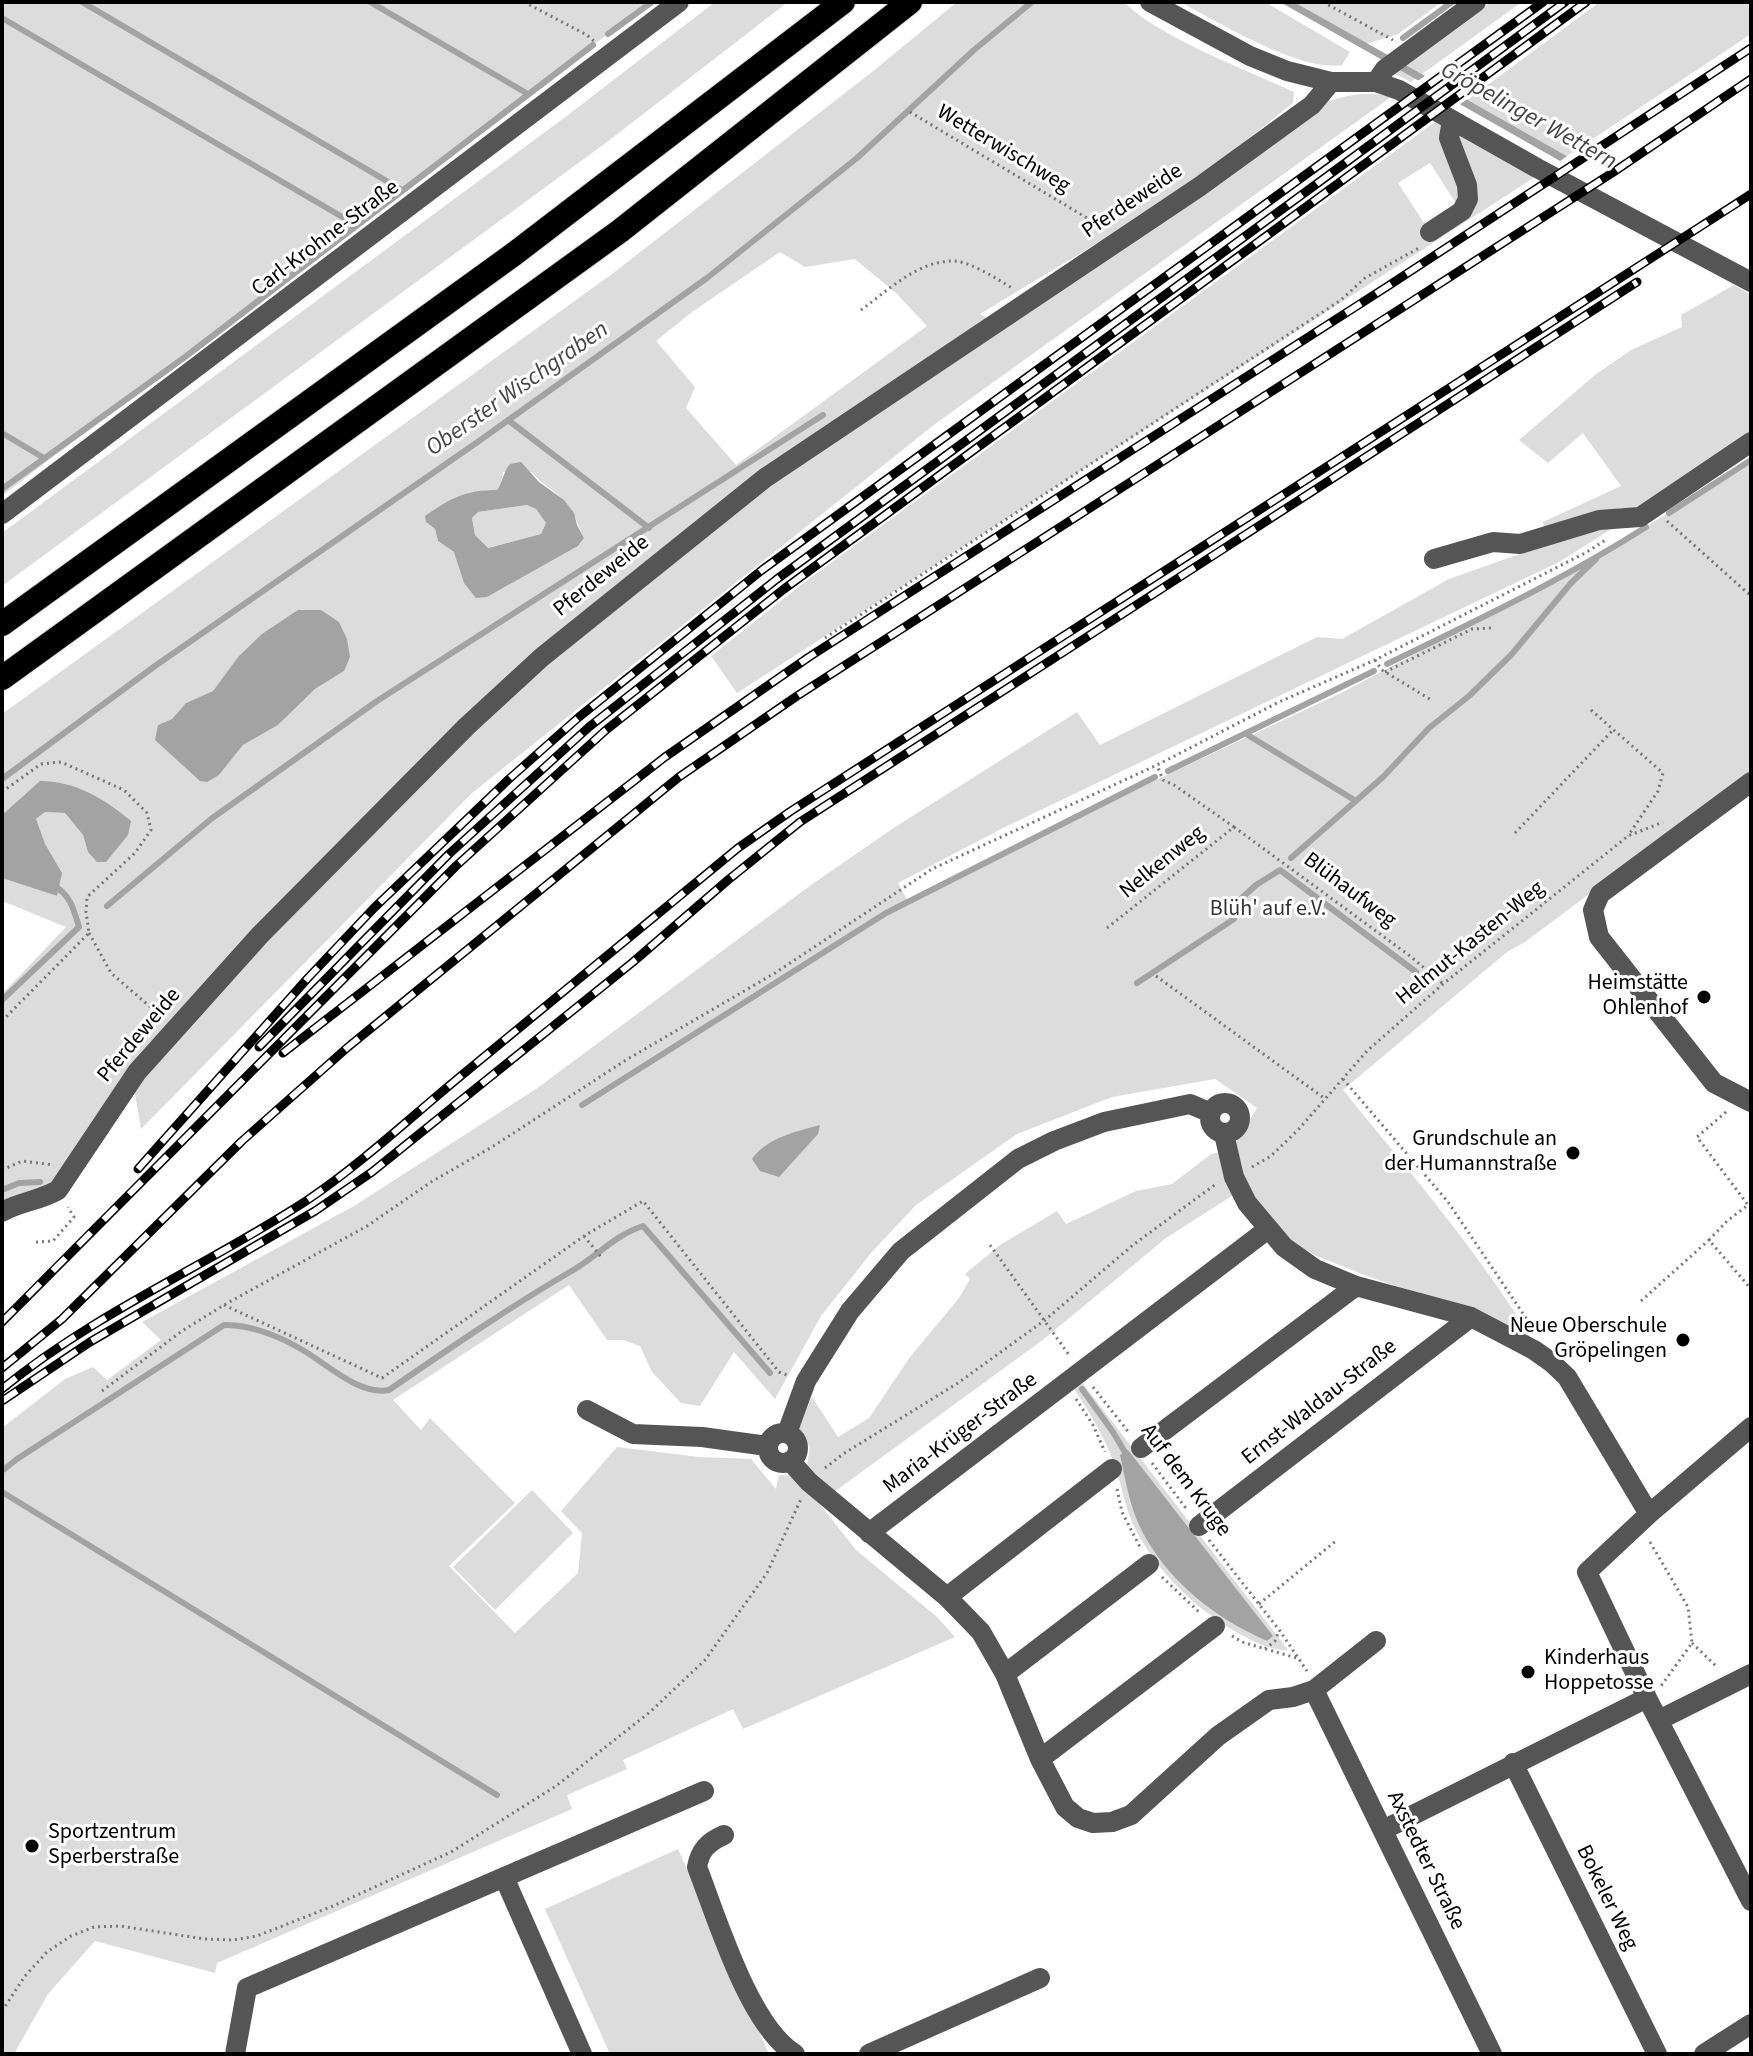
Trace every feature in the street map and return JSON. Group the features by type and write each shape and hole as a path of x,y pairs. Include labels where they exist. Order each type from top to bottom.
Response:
{"highway":[{"path":"2,624 514,254 843,2"},
{"path":"2,678 620,231 910,2"}],"street":[{"name":"Carl-Krohne-Straße","path":"2,514 679,2"},
{"path":"1150,2 1250,56 1287,71 1331,82 1393,65 1476,2"},
{"path":"1393,65 1399,90 1751,282"},
{"name":"Pferdeweide","path":"2,1212 38,1201 58,1190 137,1072 260,935 423,770 542,657 765,478 1199,187 1312,105 1331,82"},
{"path":"1430,232 1462,211 1468,199 1467,185 1449,138 1452,120"},
{"path":"1434,559 1493,542 1520,544 1599,520 1640,517 1751,442"},
{"path":"1746,1095 1714,1083 1599,937 1593,910 1600,894 1751,782"},
{"path":"787,1433 806,1381 850,1311 901,1251 1018,1159 1104,1122 1190,1104 1211,1113 1214,1129 1224,1134 1234,1177 1247,1203 1284,1247 1315,1269 1356,1286 1471,1317 1534,1350 1567,1377 1644,1519"},
{"path":"1074,1378 1268,1229"},
{"path":"1141,1448 1356,1286"},
{"name":"Ernst-Waldau-Straße","path":"1199,1526 1471,1317"},
{"name":"Maria-Krüger-Straße","path":"869,1533 1074,1378"},
{"path":"587,1410 633,1434 702,1437 767,1446"},
{"path":"1751,1427 1587,1572 1751,1901"},
{"path":"791,1462 798,1452 798,1446 787,1433 776,1434 767,1446 775,1462 791,1462 809,1482 947,1597 981,1632 1005,1674 1040,1759 1065,1807 1078,1818 1093,1823 1112,1822 1131,1815 1218,1736 1269,1700 1314,1690 1376,1641"},
{"path":"947,1597 1112,1469"},
{"path":"1005,1674 1149,1564"},
{"path":"1040,1759 1215,1626"},
{"path":"1383,1830 1513,1763 1652,1706 1742,1679"},
{"name":"Axstedter Straße","path":"1314,1690 1492,2054"},
{"name":"Bokeler Weg","path":"1513,1763 1657,2054"},
{"path":"235,2054 247,1988 704,1791"},
{"path":"724,1835 704,1847 697,1867 762,2021 773,2036 795,2054"},
{"path":"504,1877 582,2054"},
{"path":"869,2054 1040,1978"},
{"path":"1704,2054 1751,2024"}],"path":[{"path":"524,2 587,35 609,56"},
{"path":"1323,2 1383,33 1393,65"},
{"name":"Wetterwischweg","path":"910,112 1121,239"},
{"path":"825,638 1341,300 1365,278 1425,245 1430,232"},
{"path":"861,310 916,271 951,260 981,270 1031,299"},
{"path":"1654,510 1751,596"},
{"path":"102,1391 182,1331 367,1226 431,1182 492,1147 626,1060 775,973 932,869 1157,765 1279,702 1375,660 1574,559 1608,538"},
{"path":"1385,672 1472,629 1491,628"},
{"path":"1375,660 1385,672 1433,701"},
{"path":"1591,710 1663,773 1658,791 1628,836"},
{"path":"1515,833 1613,730"},
{"path":"2,792 41,764 61,762 124,790 147,813 151,830 135,853 87,897 86,912 89,933 111,973 150,1009 177,1027"},
{"name":"Nelkenweg","path":"1107,928 1234,827 1163,780 1157,765"},
{"name":"Helmut-Kasten-Weg","path":"809,1482 843,1454 958,1383 1045,1320 1144,1236 1217,1184 1271,1156 1367,1051 1443,984 1628,836 1665,821"},
{"name":"Blühaufweg","path":"1234,827 1398,947 1443,984"},
{"path":"2,1021 89,933"},
{"path":"1156,976 1324,1098"},
{"path":"1343,1079 1448,1202 1532,1327"},
{"path":"1641,1301 1748,1205 1697,1137 1746,1095"},
{"path":"2,1170 22,1161 48,1162 72,1173"},
{"path":"36,1242 53,1241 74,1217 58,1190"},
{"path":"224,1305 382,1378 584,1236 643,1201 779,1372"},
{"path":"584,1236 602,1258"},
{"path":"1709,1240 1751,1289"},
{"name":"Auf dem Kruge","path":"990,1245 1045,1320 1074,1378 1112,1469 1122,1512 1149,1564 1215,1626 1242,1642 1300,1659"},
{"name":"Auf dem Kruge","path":"1074,1378 1141,1448 1280,1631 1300,1659 1314,1690"},
{"path":"2,2011 25,1976 47,1952 71,1936 94,1927 120,1926 205,1939 233,1940 257,1936 333,1906 451,1852 556,1786 650,1712 705,1660 767,1573 809,1482"},
{"path":"1644,1519 1688,1607 1692,1643 1652,1706"},
{"path":"1259,1604 1337,1540"},
{"path":"1265,1649 1275,1641 1280,1631"},
{"path":"1692,1643 1742,1679"}],"green space":[{"path":"2,2 653,2 529,91 2,496"},
{"path":"715,2 788,2 607,142 2,586 2,533 568,115"},
{"path":"957,2 1124,2 1158,28 1180,40 1294,92 1293,103 1183,191 980,314 999,326 1316,105 1362,94 1391,97 935,424 472,793 141,1129 131,1071 49,1188 2,1204 2,994 66,927 2,901 2,878 57,896 45,844 35,820 45,812 65,813 83,835 88,852 106,862 40,782 2,815 2,714 612,274","holes":["780,252 805,267 855,259 897,294 927,326 736,465 686,408 695,387 656,341 692,312","503,472 532,472 569,507 584,538 578,546 487,597 454,552 438,541 435,529 426,522 426,516 459,497 497,490","238,657 344,671 315,689 278,725 243,745 219,775 158,725 172,719 186,703 213,691"]},
{"path":"1180,2 1265,2 1350,52 1342,65 1304,61 1260,44"},
{"path":"1294,2 1442,2 1398,34 1366,44"},
{"path":"1491,2 1522,2 1411,82 1393,73"},
{"path":"1600,2 1751,2 1751,34 1567,156 1467,100"},
{"path":"1435,122 1535,177 737,693 711,656 806,581","holes":["1430,163 1461,211 1430,232 1398,183"]},
{"path":"1734,285 1751,295 1751,431 1640,510 1621,508 1545,533 1543,522 1621,486 1583,433 1548,463 1519,440 1595,375 1631,350 1682,327 1681,315"},
{"name":"Blüh' auf e.V.","path":"1751,461 1751,773 1525,942 1507,952 1343,1090 1466,1243 1533,1341 1472,1311 1314,1255 1279,1235 1246,1187 1166,1238 1044,1339 819,1503 856,1550 937,1617 955,1637 743,1729 733,1709 623,1760 627,1769 567,1795 572,1809 217,1963 215,1973 95,1941 48,1994 14,2054 2,2054 2,1428 65,1379 93,1367 107,1380 161,1340 142,1322 354,1206 536,1089 811,885 895,827 1077,712 1100,745 1317,637 1342,639 1449,579 1621,523 1559,562 1003,828 898,883 909,903 1005,851 1343,692 1596,558","holes":["1215,1079 1257,1108 1231,1150 1211,1154 1172,1184 1136,1191 1066,1224 1057,1211 1000,1245 965,1274 970,1279 959,1298 910,1357 869,1418 838,1437 812,1397 798,1429 810,1447 807,1464 795,1476 779,1475 776,1489 751,1459 699,1457 617,1447 561,1511 582,1533 578,1573 515,1633 449,1566 515,1503 430,1418 421,1430 393,1400 569,1285 607,1340 623,1340 640,1346 652,1372 681,1403 700,1406 734,1352 775,1399 821,1316 871,1253 916,1205 1017,1134 1112,1097"]},
{"path":"527,505 536,509 546,523 541,534 487,548 475,535 472,518 478,512"},
{"path":"1081,1381 1288,1650 1266,1646 1231,1629 1187,1596 1161,1569 1132,1522 1110,1453 1073,1388","holes":["1143,1532 1259,1619 1272,1636 1267,1641 1228,1621 1196,1597 1168,1567"]},
{"path":"532,1490 573,1533 495,1610 453,1567"},
{"path":"678,1849 769,2054 610,2054 545,1909"}],"shaded area":[{"path":"1280,2 1294,2 1751,260 1560,161"},
{"path":"521,462 539,482 564,500 574,513 584,538 578,546 487,597 476,598 464,583 454,552 438,541 435,529 426,522 425,516 459,496 497,490 510,464","holes":["527,505 536,509 546,523 541,534 488,548 475,535 472,518 478,512"]},
{"path":"298,610 321,610 339,622 347,639 350,657 344,671 315,689 278,725 243,745 219,775 207,782 200,781 155,740 158,725 172,719 186,703 213,691 238,657 262,634"},
{"path":"40,781 65,784 89,793 131,821 128,835 106,862 97,862 88,852 83,835 65,813 45,812 36,819 45,844 62,873 57,896 2,878 2,815"},
{"path":"820,1125 818,1134 779,1177 760,1171 752,1159 774,1140"},
{"path":"1128,1450 1273,1636 1267,1641 1230,1622 1196,1598 1154,1551 1143,1533 1129,1495 1120,1455"}],"pier":[{"path":"1428,74 1470,97 1455,108 1413,84"},
{"path":"1570,154 1751,256 1751,270 1556,164"}],"waterway":[{"path":"82,2 402,190"},
{"path":"370,2 528,94"},
{"path":"608,34 652,2"},
{"name":"Oberster Wischgraben","path":"2,779 155,666 707,278 857,158 974,50 1032,2"},
{"path":"1403,38 1452,2"},
{"path":"2,18 356,225"},
{"path":"2,489 185,357 593,45"},
{"path":"107,906 211,819 377,701 823,415"},
{"path":"508,420 649,528"},
{"path":"2,433 44,458"},
{"path":"1669,513 1751,460"},
{"path":"1387,664 1551,582 1646,527"},
{"path":"1291,858 1383,777 1429,728 1469,696 1511,655 1571,583 1596,559"},
{"path":"1168,771 1374,671"},
{"path":"1246,734 1356,801"},
{"path":"582,1105 886,913 1155,777"},
{"path":"1137,983 1234,919 1232,907 1256,885 1280,870 1416,972"},
{"path":"2,1000 79,927 68,898 54,886"},
{"path":"2,1190 19,1183 40,1182"},
{"path":"2,1471 224,1325 243,1326 273,1335 355,1383 378,1391 389,1390 616,1239 643,1226 770,1373"},
{"path":"1082,1389 1129,1459"},
{"path":"2,1492 497,1795"}],"railway":[{"path":"138,1169 374,908 579,717 762,570 1543,2"},
{"path":"259,1047 449,854 589,727 777,579 1565,2"},
{"path":"2,1322 456,866 606,730 784,589 1586,2"},
{"path":"283,1053 665,757 809,657 1388,286 1751,48"},
{"path":"2,1368 62,1319 242,1141 348,1047 679,777 797,696 1612,173 1751,79"},
{"path":"2,1389 113,1313 268,1225 326,1187 738,848 791,811 1751,194"},
{"path":"2,1401 90,1342 315,1211 372,1172 633,962 800,822 1637,282"}],"place":[{"name":"Heimstätte Ohlenhof","path":"1704,997"},
{"name":"Grundschule an der Humannstraße","path":"1573,1153"},
{"name":"Neue Oberschule Gröpelingen","path":"1683,1340"},
{"name":"Kinderhaus Hoppetosse","path":"1528,1672"},
{"name":"Sportzentrum Sperberstraße","path":"32,1846"}],"water label":[{"name":"Gröpelinger Wettern","path":"1528,117"}]}
